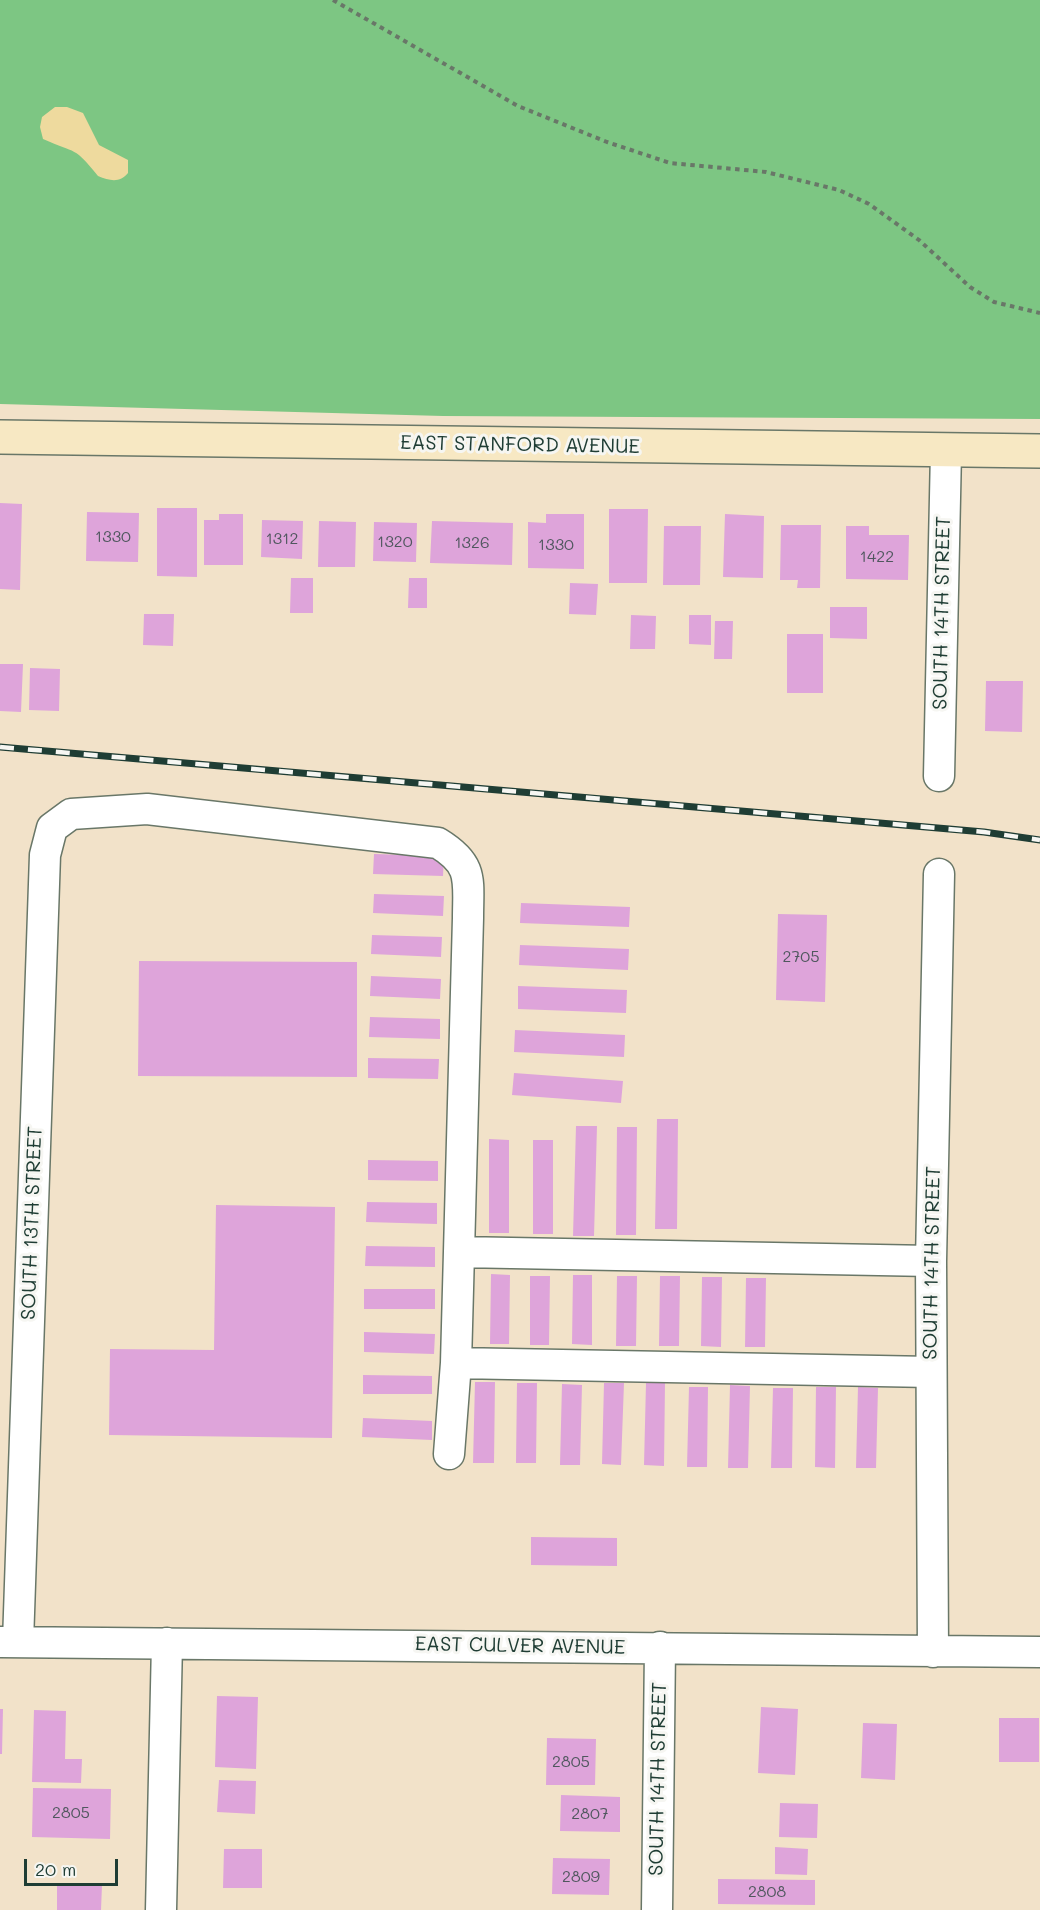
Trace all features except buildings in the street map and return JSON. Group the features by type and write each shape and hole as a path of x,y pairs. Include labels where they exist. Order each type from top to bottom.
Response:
{"main road":[{"name":"EAST STANFORD AVENUE","path":"0,437 1040,451"}],"street":[{"name":"SOUTH 14TH STREET","path":"939,776 946,451"},
{"name":"SOUTH 13TH STREET","path":"9,1642 45,855 52,828 70,814 147,810 438,843 458,855 468,878 459,1251"},
{"name":"SOUTH 14TH STREET","path":"933,1652 931,1261 939,874"},
{"path":"449,1454 456,1363 459,1251 931,1261"},
{"path":"456,1363 931,1372"},
{"name":"EAST CULVER AVENUE","path":"9,1642 1040,1652"},
{"path":"161,1910 167,1643"},
{"name":"SOUTH 14TH STREET","path":"657,1910 660,1647"}],"path":[{"path":"333,0 518,106 607,142 670,163 766,172 839,190 859,199 919,240 970,287 994,302 1040,313"}],"green space":[{"path":"0,0 1040,0 1040,419 443,416 0,404"}],"sand":[{"path":"55,107 67,107 83,113 99,145 128,160 128,173 114,180 98,176 79,155 43,139 40,127 42,117"}],"railway":[{"path":"0,747 984,832 1040,840"}]}
